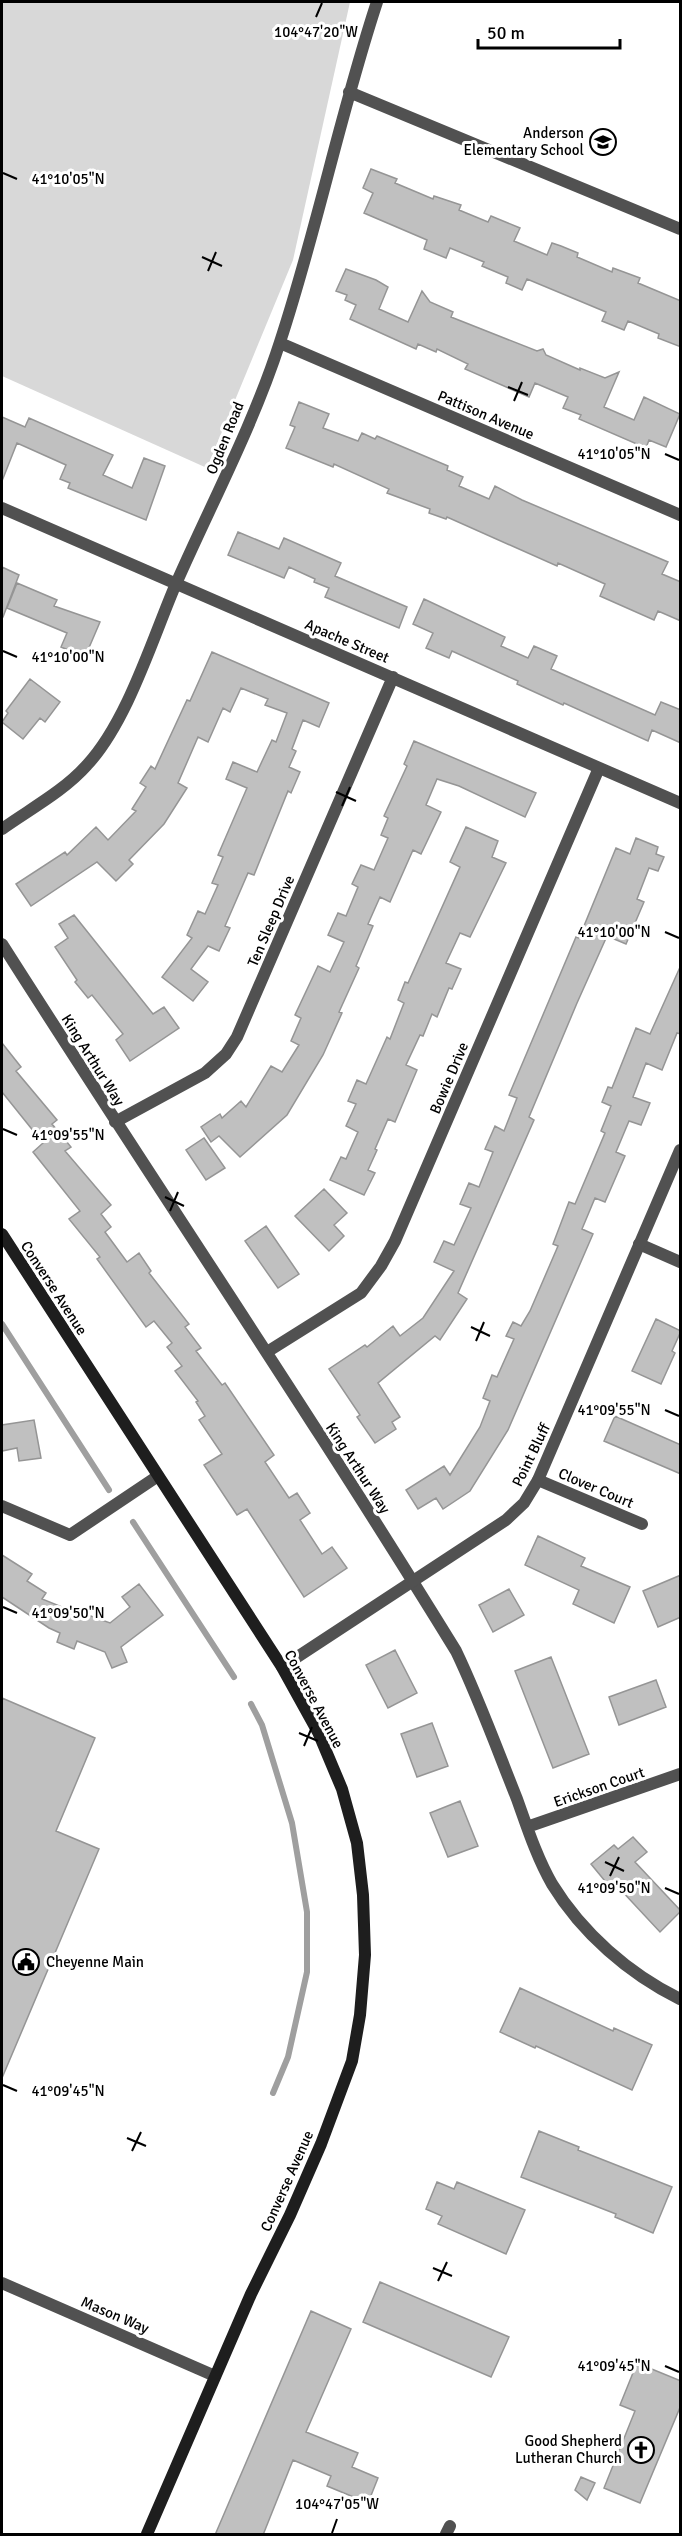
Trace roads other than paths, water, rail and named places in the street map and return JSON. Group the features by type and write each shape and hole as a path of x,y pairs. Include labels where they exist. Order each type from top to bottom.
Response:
{"main road":[{"name":"Converse Avenue","path":"2,1234 282,1667 318,1732 342,1789 357,1843 363,1895 365,1955 360,2015 352,2061 321,2145 251,2294 147,2535"}],"street":[{"name":"Ogden Road","path":"2,829 54,793 87,766 106,742 121,714 176,584 227,474 280,343 376,2"},
{"path":"349,92 681,230"},
{"name":"Pattison Avenue","path":"280,343 681,515"},
{"name":"Apache Street","path":"2,508 681,803"},
{"name":"Ten Sleep Drive","path":"115,1122 205,1073 226,1054 237,1037 393,677"},
{"name":"Bowie Drive","path":"267,1352 361,1293 381,1266 395,1241 599,768"},
{"name":"King Arthur Way","path":"2,944 115,1122 267,1352 456,1651 475,1691 527,1827 552,1883 573,1913 601,1943 631,1969 681,1999"},
{"name":"Point Bluff","path":"282,1667 506,1520 524,1503 538,1480 681,1150"},
{"path":"639,1244 681,1262"},
{"path":"2,1506 70,1535 158,1476"},
{"name":"Clover Court","path":"538,1480 642,1524"},
{"name":"Erickson Court","path":"527,1827 680,1774"},
{"name":"Mason Way","path":"2,2283 215,2376"}],"waterway":[{"path":"2,1324 109,1490"},
{"path":"133,1522 234,1677"},
{"path":"251,1704 262,1725 292,1823 307,1912 307,1972 288,2057 273,2093"}],"place":[{"name":"Anderson Elementary School","path":"603,142"},
{"name":"Cheyenne Main","path":"26,1962"},
{"name":"Good Shepherd Lutheran Church","path":"641,2450"}]}
